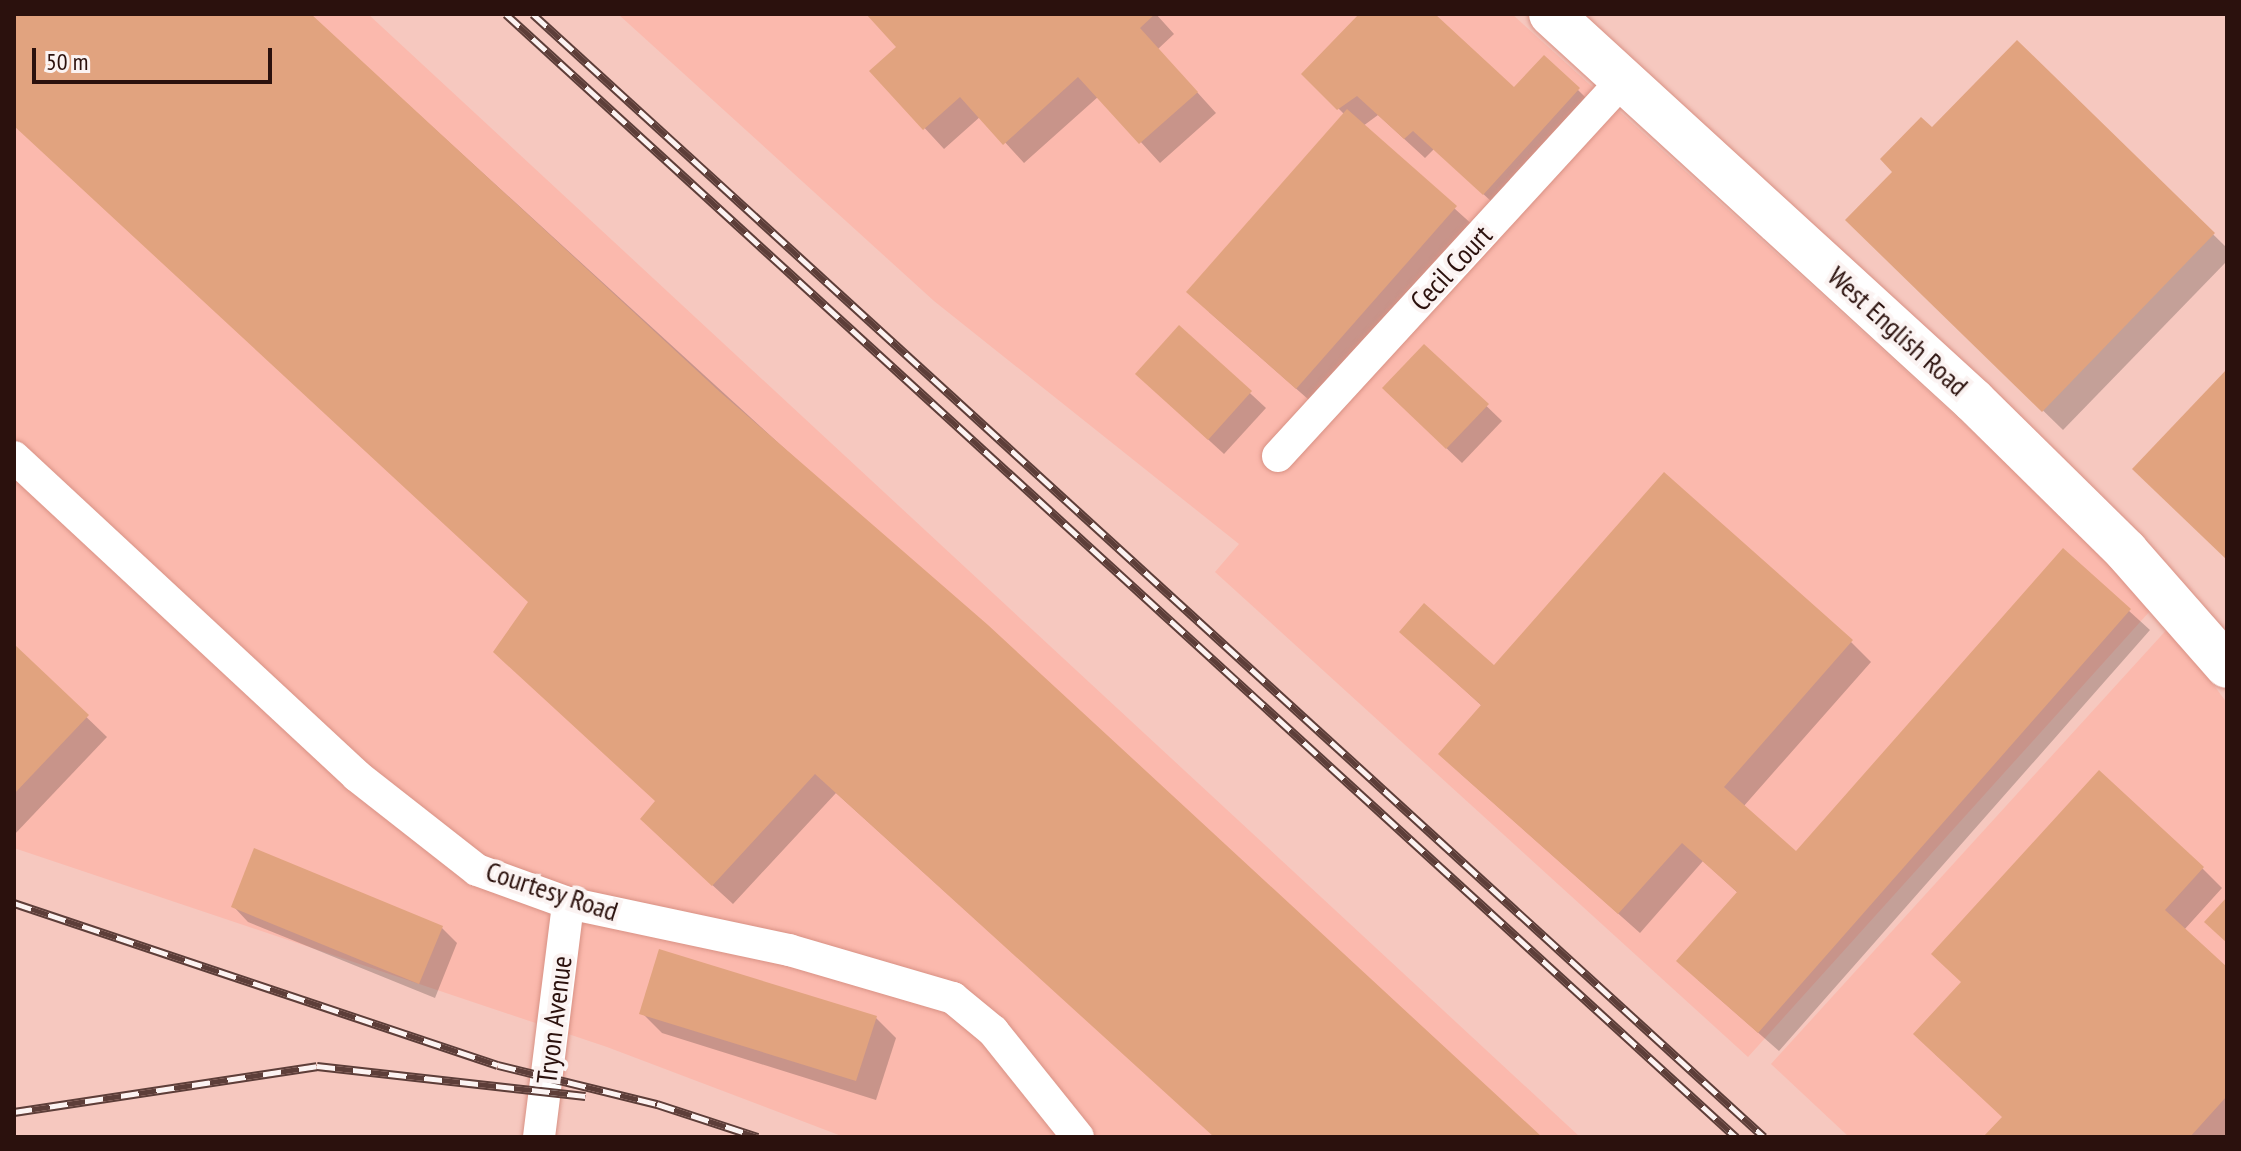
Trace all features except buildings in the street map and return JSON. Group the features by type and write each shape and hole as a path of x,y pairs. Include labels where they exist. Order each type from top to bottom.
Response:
{"main road":[{"name":"West English Road","path":"1551,14 1974,401 2126,551 2227,666"}],"street":[{"name":"Cecil Court","path":"1278,456 1623,80"},
{"name":"Courtesy Road","path":"14,457 357,776 477,870 568,903 789,950 953,998 993,1031 1078,1137"},
{"name":"Tryon Avenue","path":"539,1137 568,903"}],"shaded area":[{"path":"14,14 368,14 1580,1137 844,1137 607,1047 14,848"},
{"path":"618,14 1512,14 2159,601 1748,1057 1215,572 1239,544 934,301"},
{"path":"2170,626 2227,703 2227,1137 1849,1137 1771,1064"}],"railway":[{"path":"506,14 1736,1137"},
{"path":"533,14 1764,1137"},
{"path":"14,903 498,1065 657,1104 758,1137"},
{"path":"14,1112 317,1066 585,1096"}]}
